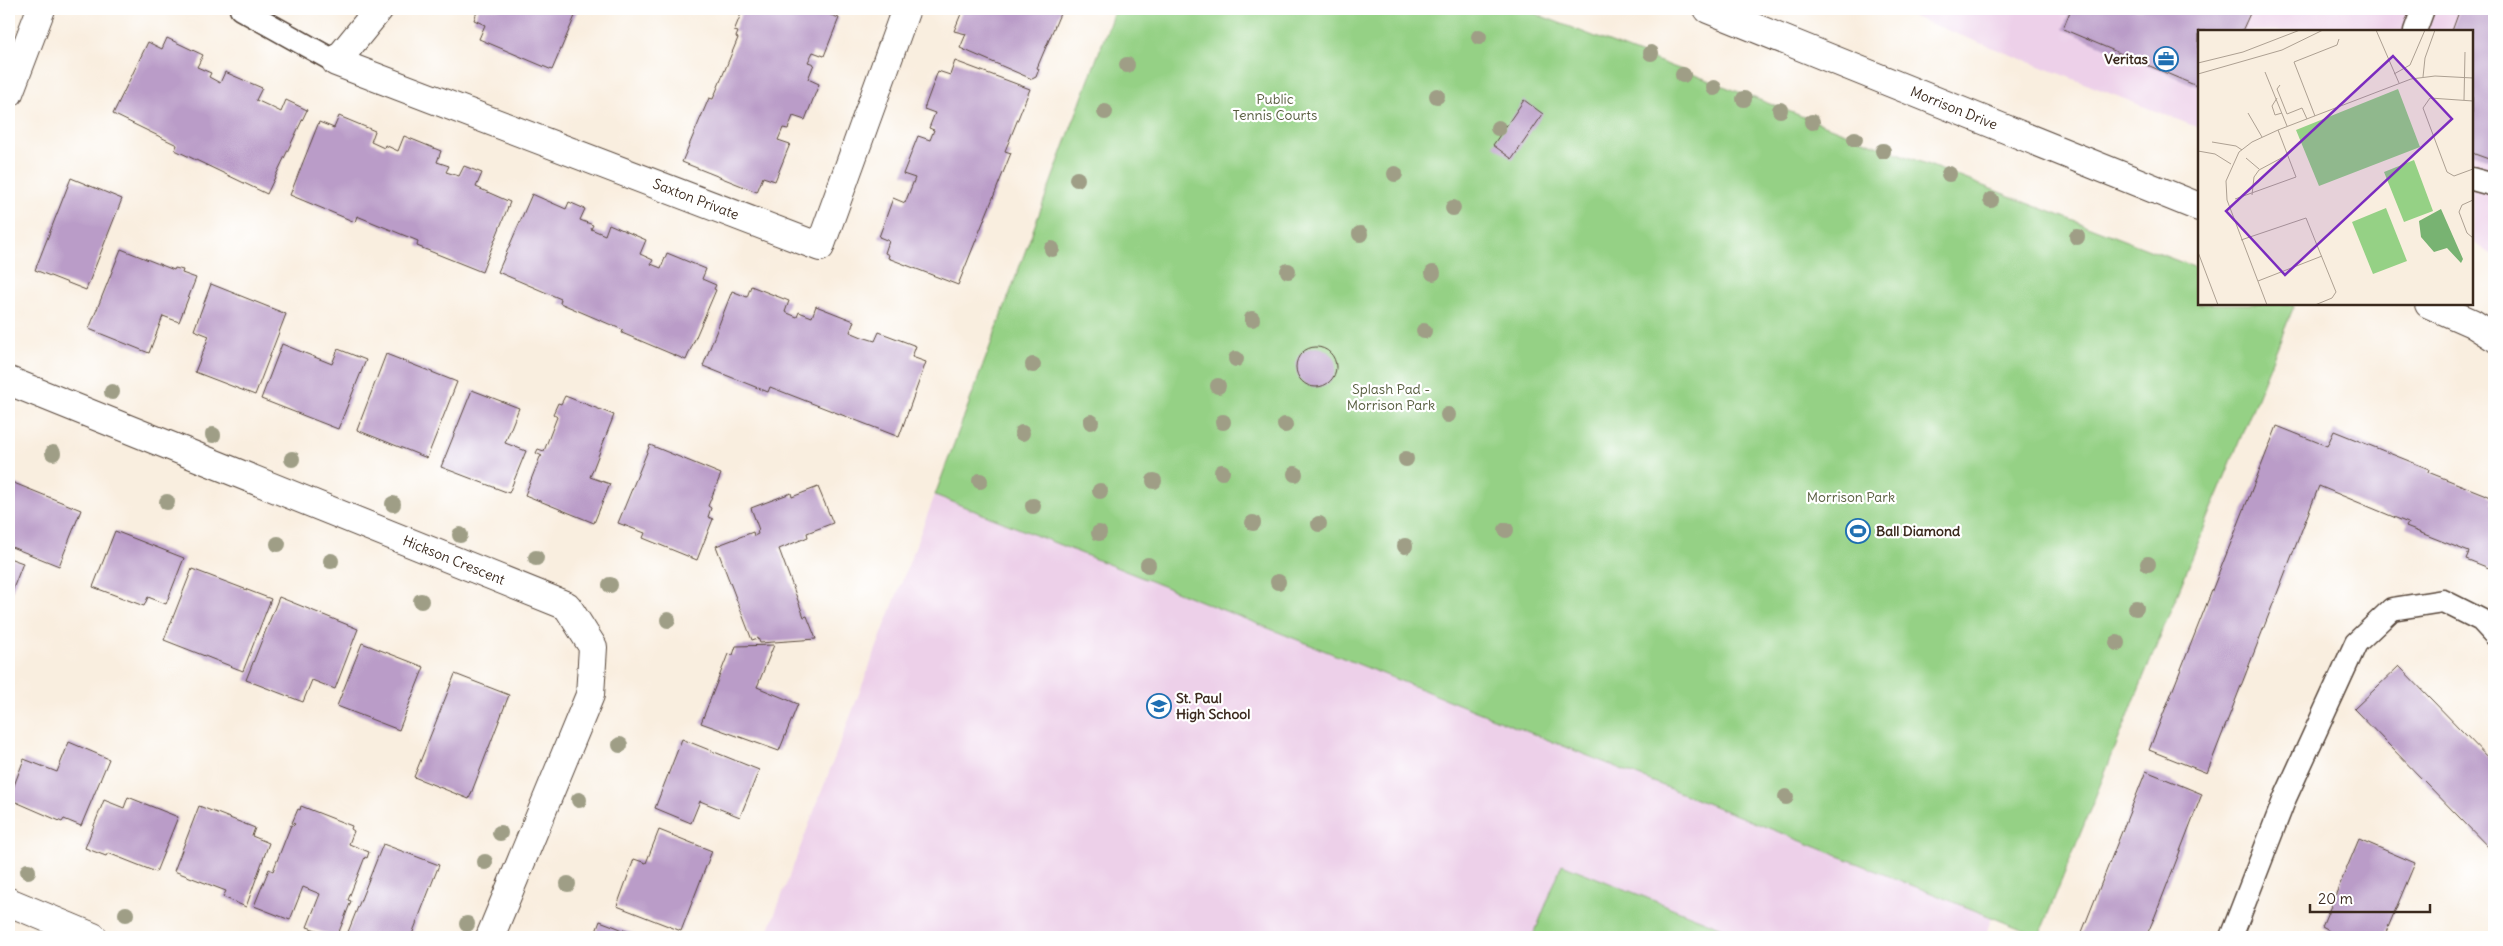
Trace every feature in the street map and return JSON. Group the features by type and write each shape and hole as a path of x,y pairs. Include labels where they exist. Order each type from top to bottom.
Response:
{"street":[{"path":"9,94 42,9"},
{"path":"336,62 379,9"},
{"name":"Saxton Private","path":"336,62 820,247 906,9"},
{"name":"Morrison Drive","path":"1708,9 2198,207"},
{"path":"2431,305 2472,323 2494,337"},
{"name":"Hickson Crescent","path":"9,381 567,606 593,647 590,695 490,937"},
{"path":"9,902 93,937"}],"lane":[{"path":"241,9 336,62"},
{"path":"2415,30 2423,9"},
{"path":"2473,179 2494,185"},
{"path":"2231,937 2285,798 2356,643 2392,609 2443,601 2481,620 2494,634"}],"shaded area":[{"path":"1893,9 2494,9 2494,256 2473,242 2473,30 2198,30 2198,128"},
{"name":"St. Paul High School","path":"935,495 1992,916 1985,937 766,937"}],"green space":[{"name":"Morrison Park","path":"1115,9 1523,9 2198,269 2198,305 2294,306 2039,936 935,495"},
{"path":"1562,864 1745,937 1533,937"}],"building":[{"path":"478,9 578,9 552,70 479,39 485,25 474,20"},
{"path":"743,9 830,9 828,14 839,18 824,56 813,52 808,62 814,64 808,79 819,84 805,120 793,116 788,129 783,128 778,140 790,144 775,181 763,177 757,192 682,162 709,98 713,99 738,38 736,37 738,32 734,31"},
{"path":"963,9 1062,9 1037,68 1039,69 1036,77 1032,79 960,48 966,34 954,31"},
{"name":"Veritas","path":"2071,9 2252,9 2242,30 2198,30 2198,87 2063,29"},
{"path":"2460,9 2494,9 2494,161 2473,153 2473,30 2452,30"},
{"path":"167,38 203,55 197,67 211,73 209,77 220,83 225,72 262,88 256,100 281,112 286,100 307,110 267,194 175,150 177,145 113,114 148,42 162,49"},
{"path":"955,61 1030,89 1005,151 1011,153 958,285 888,258 889,255 885,253 889,241 879,237 893,198 905,203 915,178 903,174 918,136 930,140 934,130 929,128 935,113 924,109 938,71 950,75"},
{"path":"1524,100 1543,114 1512,159 1493,145"},
{"path":"339,116 375,131 371,142 384,148 385,145 398,151 404,136 441,151 437,162 449,166 446,172 459,176 464,166 482,173 476,187 510,202 482,272 417,246 418,241 357,216 355,222 290,195 319,122 334,128"},
{"path":"71,178 122,199 86,290 35,270"},
{"path":"532,194 566,209 569,202 585,209 580,220 593,225 591,229 605,235 609,224 646,240 640,254 653,260 651,264 661,268 667,253 706,269 702,279 716,285 714,289 716,290 686,360 622,333 623,330 560,303 561,299 498,272"},
{"path":"121,249 174,270 175,268 183,270 182,273 196,278 179,322 163,316 149,353 89,329"},
{"path":"211,284 286,314 255,395 195,372 209,336 194,330"},
{"path":"751,286 789,301 785,312 797,317 799,312 812,317 816,306 854,321 850,332 862,337 875,341 879,332 916,346 912,357 926,362 899,437 770,387 768,392 703,366 732,291 747,297"},
{"path":"282,344 332,364 338,349 366,360 338,429 261,399"},
{"path":"1316,347 1330,353 1336,367 1330,381 1316,387 1302,381 1296,367 1302,353"},
{"path":"386,354 457,382 427,458 357,430"},
{"path":"472,390 519,408 505,443 526,451 509,493 441,467"},
{"path":"565,396 614,415 590,477 610,484 594,523 525,495 542,456 536,453 538,449 544,451 557,417 553,414 558,403 561,404"},
{"path":"2277,426 2327,446 2334,431 2429,469 2428,472 2491,497 2490,502 2494,503 2494,570 2466,559 2469,552 2406,527 2408,523 2319,486 2207,773 2149,750"},
{"path":"650,445 721,474 708,506 711,508 708,517 713,519 697,560 643,538 645,533 618,523"},
{"path":"9,481 81,510 59,566 9,546"},
{"path":"818,487 833,523 807,533 808,537 779,549 804,617 807,616 816,639 760,643 758,638 752,640 716,546 753,532 754,536 758,534 757,531 759,530 751,508 791,493 792,497"},
{"path":"115,531 184,558 166,604 148,597 144,606 93,587"},
{"path":"9,558 23,563 9,599"},
{"path":"192,569 271,599 243,671 164,640"},
{"path":"279,597 358,629 335,689 312,680 303,702 246,680"},
{"path":"362,643 424,667 399,730 337,706"},
{"path":"774,645 757,687 798,704 779,751 701,723 728,654 733,655 736,646"},
{"path":"2399,666 2494,764 2494,853 2354,709"},
{"path":"455,674 509,695 469,799 414,777"},
{"path":"682,739 759,770 740,817 700,801 691,823 655,808"},
{"path":"69,742 109,759 81,826 64,819 62,822 9,799 24,759 57,772"},
{"path":"2146,771 2202,794 2155,916 2146,937 2080,937"},
{"path":"128,797 178,817 156,872 108,853 106,856 85,848 104,800 124,808"},
{"path":"199,806 255,828 252,836 269,843 246,907 223,897 226,891 174,871"},
{"path":"301,806 352,826 351,829 354,831 349,844 369,852 367,858 365,857 348,900 351,901 337,937 307,927 320,894 303,887 290,920 254,906 269,869 273,871 291,825 295,824 292,823"},
{"path":"659,830 712,851 681,931 617,906 634,859 646,863"},
{"path":"2359,839 2415,863 2384,937 2327,937 2329,931 2322,927"},
{"path":"383,844 439,865 411,937 346,937"},
{"path":"600,921 642,937 594,937"}],"place":[{"name":"Veritas","path":"2166,59"},
{"name":"Ball Diamond","path":"1858,531"},
{"name":"St. Paul High School","path":"1159,706"}],"park label":[{"name":"Public Tennis Courts","path":"1275,108"},
{"name":"Splash Pad - Morrison Park","path":"1391,398"}]}
